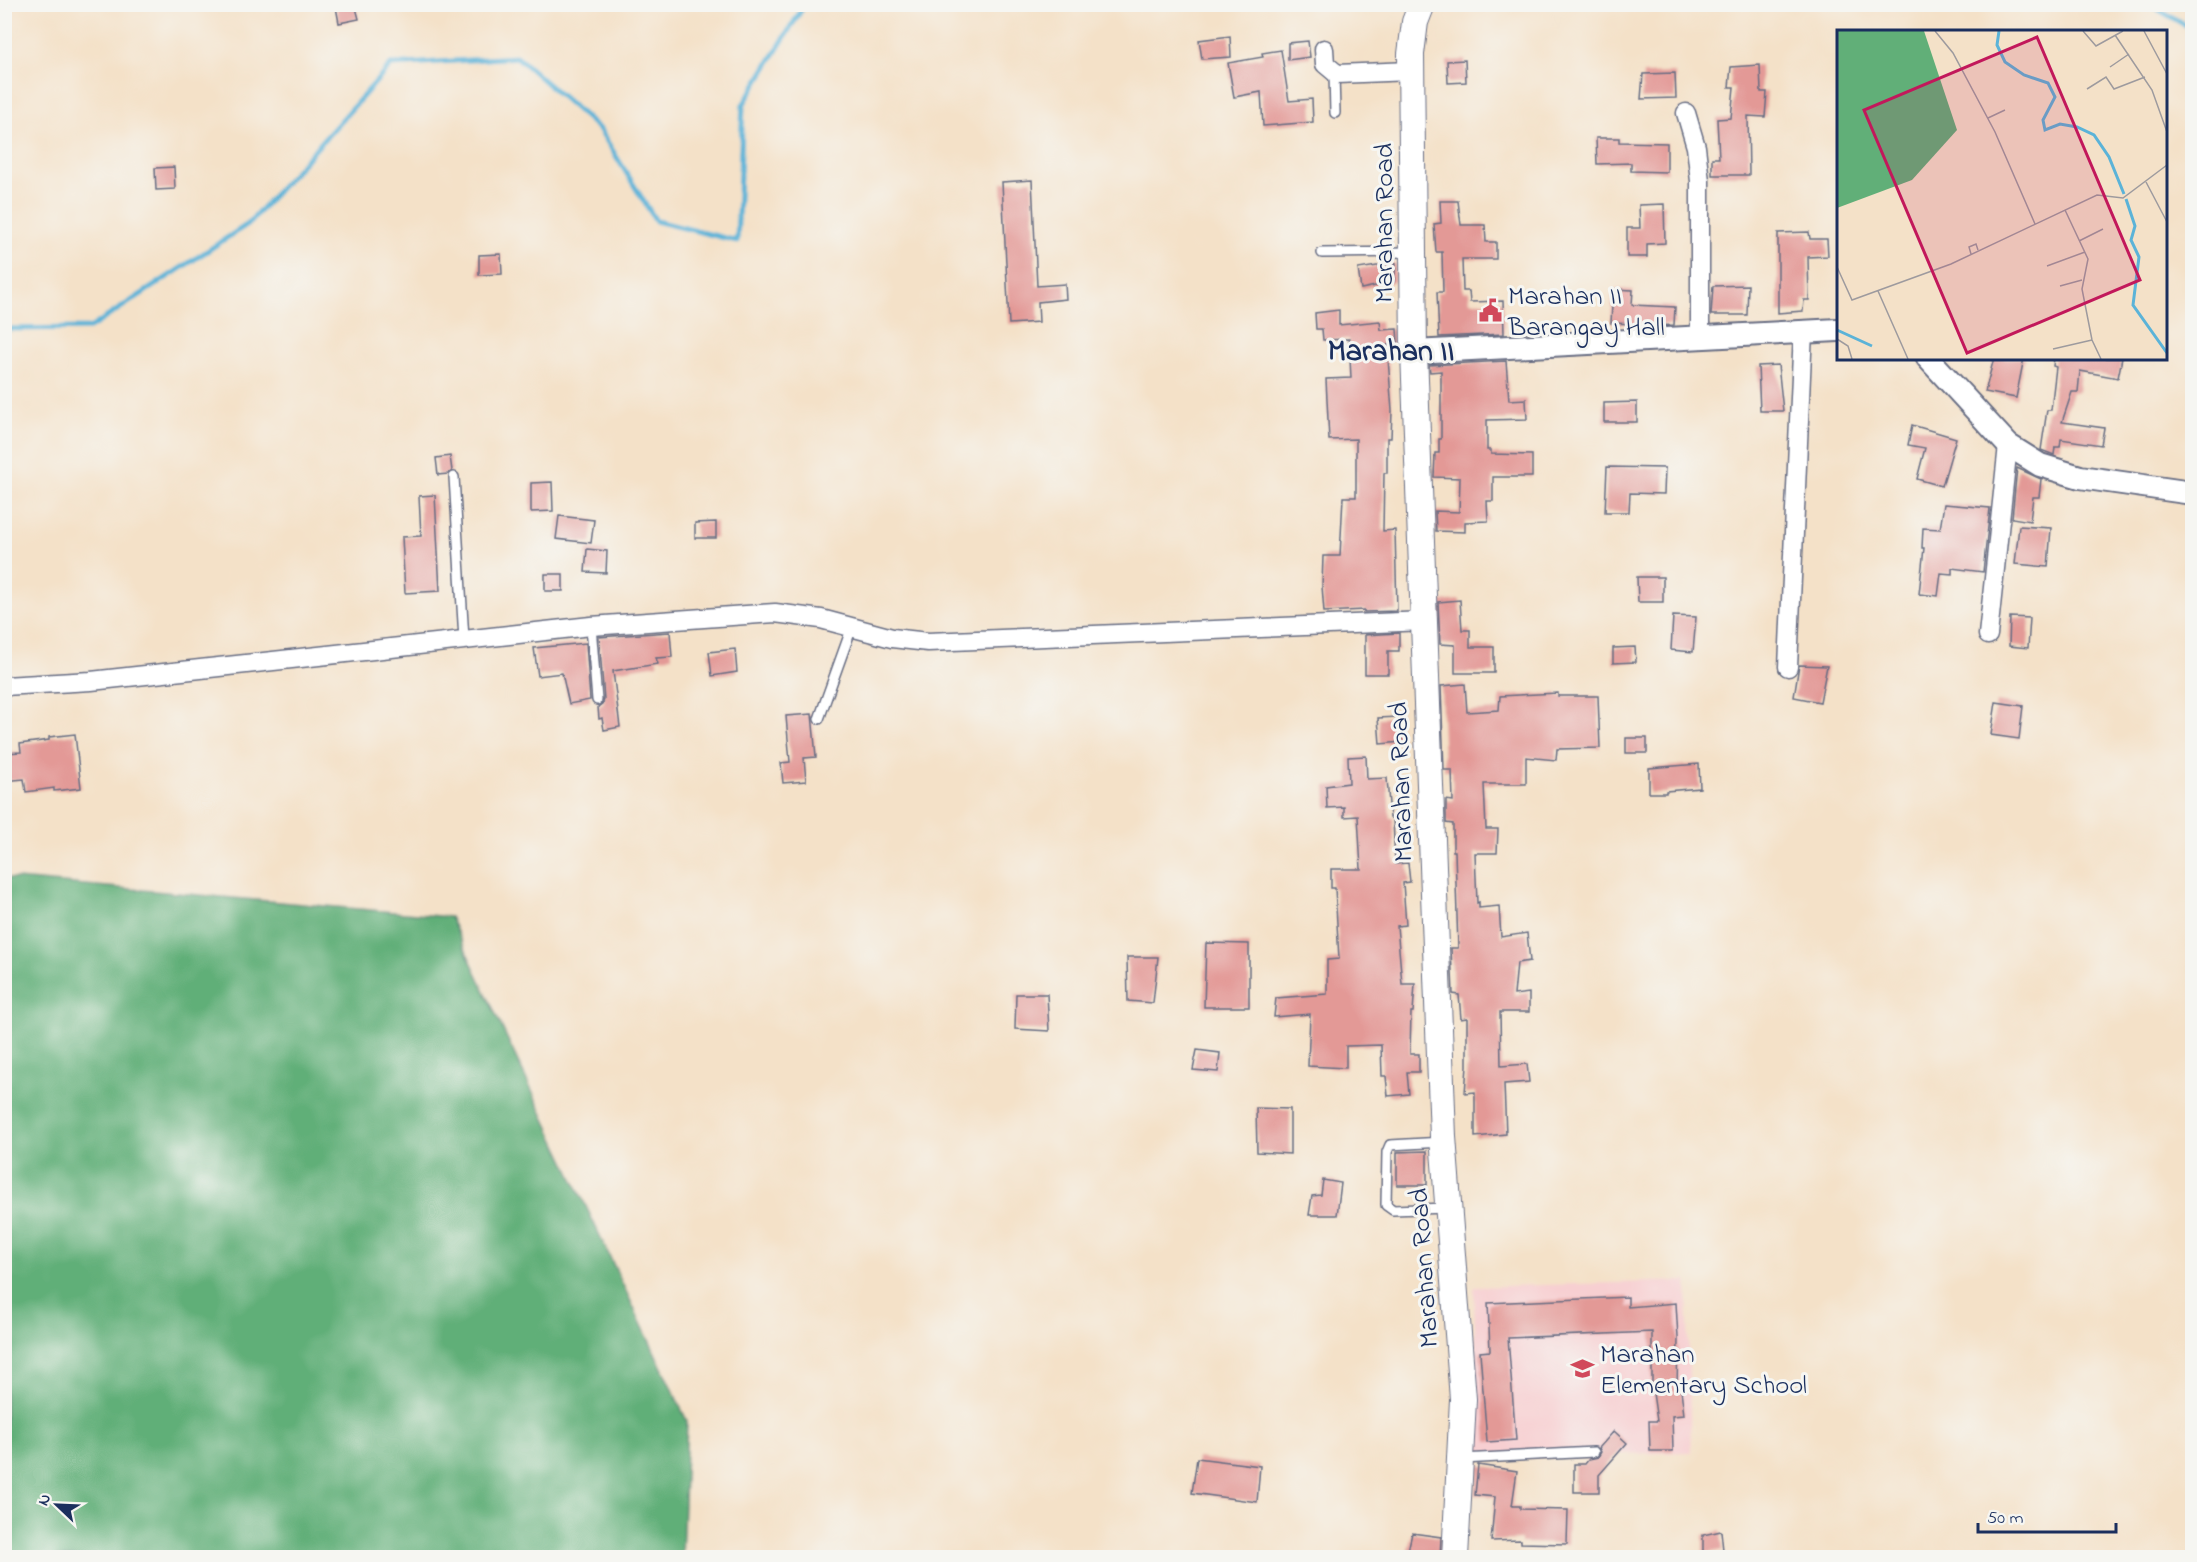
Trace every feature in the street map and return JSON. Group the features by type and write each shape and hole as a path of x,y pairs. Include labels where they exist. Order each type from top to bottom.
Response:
{"main road":[{"name":"Marahan Road","path":"1422,4 1415,22 1411,71 1414,352 1443,1142 1463,1400 1455,1557"}],"street":[{"path":"1324,49 1325,64 1334,73 1411,71"},
{"path":"1686,113 1696,147 1700,181 1700,337"},
{"path":"1414,352 1837,330"},
{"path":"1788,667 1803,332"},
{"path":"1930,360 2008,445 2040,465 2080,477 2193,493"},
{"path":"1988,635 2008,445"},
{"path":"4,686 91,681 591,626 775,613 820,619 892,638 928,642 1425,621"}],"lane":[{"path":"1334,73 1335,113"},
{"path":"1322,254 1413,252"},
{"path":"454,477 464,639"},
{"path":"591,626 597,700"},
{"path":"819,719 852,627"},
{"path":"1443,1142 1390,1145 1387,1152 1386,1205 1393,1210 1448,1208"},
{"path":"1460,1460 1594,1452"}],"shaded area":[{"name":"Marahan Elementary School","path":"1687,1281 1691,1452 1478,1458 1474,1287"}],"green space":[{"path":"5,878 450,917 687,1421 682,1557 5,1557"}],"building":[{"path":"355,4 359,19 339,23 336,7"},
{"path":"1230,36 1231,57 1202,59 1199,40"},
{"path":"1308,41 1310,57 1288,60 1288,43"},
{"path":"1281,50 1289,101 1312,99 1313,122 1263,126 1261,92 1234,97 1228,63 1263,57 1262,53"},
{"path":"1465,60 1466,82 1448,83 1447,61"},
{"path":"1760,65 1761,92 1767,92 1765,117 1748,116 1749,175 1712,175 1712,158 1719,158 1717,119 1731,118 1734,87 1729,87 1731,67"},
{"path":"1675,73 1676,98 1641,99 1643,74"},
{"path":"1596,138 1619,138 1619,142 1667,143 1667,172 1631,171 1631,163 1597,164"},
{"path":"174,167 175,189 156,190 155,168"},
{"path":"1032,180 1037,286 1065,284 1066,299 1038,302 1039,322 1009,324 1002,182"},
{"path":"1440,201 1458,201 1461,225 1485,225 1486,242 1496,242 1496,259 1462,259 1463,291 1469,291 1470,302 1503,301 1504,334 1439,337 1437,292 1443,292 1442,252 1436,252 1434,224 1441,223"},
{"path":"1664,204 1665,243 1647,244 1647,257 1627,257 1627,228 1640,228 1639,205"},
{"path":"1809,232 1810,239 1827,239 1828,256 1808,257 1809,300 1804,300 1803,311 1778,313 1778,233"},
{"path":"501,254 502,274 479,275 479,255"},
{"path":"1396,263 1394,282 1361,289 1358,269"},
{"path":"1748,285 1747,315 1711,315 1713,286"},
{"path":"1613,289 1633,290 1632,305 1675,307 1674,325 1636,327 1636,324 1611,323"},
{"path":"1339,310 1339,325 1380,321 1381,330 1397,329 1398,343 1387,345 1392,411 1391,438 1387,438 1387,473 1384,473 1383,531 1395,530 1397,611 1324,612 1323,556 1340,556 1343,497 1356,497 1356,439 1329,440 1326,379 1351,378 1349,339 1323,340 1322,329 1316,329 1315,313"},
{"path":"1993,360 2024,360 2016,398 1985,392"},
{"path":"2054,360 2122,360 2118,378 2080,371 2078,392 2072,392 2062,422 2104,428 2101,445 2061,439 2060,447 2055,447 2054,455 2041,450 2047,410 2051,410 2056,367 2053,366"},
{"path":"1506,361 1509,400 1526,399 1527,419 1487,420 1487,450 1491,450 1491,454 1532,455 1532,477 1493,477 1493,501 1487,501 1488,521 1465,522 1465,532 1436,531 1435,511 1459,512 1460,478 1434,477 1435,453 1439,453 1439,439 1441,439 1441,371 1430,372 1429,365"},
{"path":"1778,365 1783,411 1760,411 1758,366"},
{"path":"1637,402 1637,422 1604,422 1604,403"},
{"path":"1912,425 1956,438 1942,486 1917,479 1925,448 1908,445"},
{"path":"450,456 452,471 438,475 436,458"},
{"path":"1607,467 1665,468 1664,494 1630,493 1629,512 1605,512"},
{"path":"2017,468 2041,479 2039,497 2033,497 2030,521 2012,518"},
{"path":"552,482 553,511 531,512 531,483"},
{"path":"435,495 440,591 405,593 402,537 421,536 419,496"},
{"path":"1944,504 1990,508 1983,572 1952,568 1952,574 1941,573 1938,596 1919,594 1924,548 1922,548 1923,528 1940,529"},
{"path":"559,516 594,520 591,543 556,539"},
{"path":"716,522 716,538 695,538 695,523"},
{"path":"2019,526 2051,528 2048,567 2015,564"},
{"path":"587,549 607,551 606,573 585,572"},
{"path":"545,574 563,574 563,591 545,591"},
{"path":"1637,577 1663,577 1663,602 1638,602"},
{"path":"1460,600 1462,630 1470,630 1470,647 1494,647 1494,673 1455,673 1455,645 1440,644 1438,602"},
{"path":"1673,616 1696,617 1693,652 1671,650"},
{"path":"2010,617 2030,618 2028,648 2009,646"},
{"path":"670,632 672,657 656,658 658,664 613,671 620,727 604,730 602,718 599,719 598,707 604,699 599,637"},
{"path":"1399,633 1399,651 1388,651 1388,674 1365,674 1365,635"},
{"path":"586,643 590,700 569,704 562,673 538,676 534,648"},
{"path":"1635,647 1636,662 1613,663 1613,648"},
{"path":"735,649 737,672 712,676 709,652"},
{"path":"1799,665 1827,666 1820,702 1794,697"},
{"path":"1465,684 1467,712 1499,710 1500,696 1558,693 1558,696 1598,696 1600,748 1557,749 1556,760 1526,757 1526,784 1484,784 1486,829 1498,829 1497,853 1475,853 1477,903 1479,902 1479,908 1499,906 1501,937 1527,933 1530,961 1517,963 1514,995 1529,993 1529,1012 1500,1012 1501,1066 1527,1064 1529,1082 1504,1084 1506,1134 1475,1137 1475,1092 1465,1093 1467,1018 1461,1019 1459,995 1453,994 1451,948 1458,948 1455,851 1453,851 1453,824 1446,823 1446,800 1453,801 1452,770 1444,770 1441,686"},
{"path":"1996,702 2023,706 2019,739 1991,735"},
{"path":"812,714 816,757 804,758 806,781 783,783 781,763 790,762 786,716"},
{"path":"1398,717 1402,742 1380,744 1378,718"},
{"path":"75,734 81,788 54,791 54,788 26,792 24,779 4,781 4,753 21,752 20,744"},
{"path":"1626,738 1647,738 1647,753 1626,753"},
{"path":"1366,756 1367,779 1387,778 1390,818 1393,818 1395,864 1408,863 1410,882 1403,883 1406,925 1397,926 1402,984 1415,984 1413,1012 1411,1012 1410,1054 1419,1054 1419,1072 1407,1072 1409,1094 1388,1096 1386,1076 1382,1076 1381,1045 1346,1046 1346,1068 1308,1066 1310,1014 1274,1017 1276,998 1327,994 1327,960 1339,959 1335,888 1331,888 1331,869 1361,869 1358,816 1344,817 1344,807 1327,808 1326,786 1349,783 1348,757"},
{"path":"1699,764 1700,788 1649,793 1649,768"},
{"path":"1206,943 1249,944 1249,1007 1204,1007"},
{"path":"1127,957 1158,957 1153,1003 1128,1001"},
{"path":"1016,994 1047,994 1049,1031 1015,1029"},
{"path":"1197,1050 1220,1053 1218,1072 1193,1070"},
{"path":"1256,1108 1290,1109 1290,1154 1257,1152"},
{"path":"1427,1151 1427,1185 1397,1185 1397,1152"},
{"path":"1323,1180 1341,1183 1337,1215 1309,1215 1312,1196 1321,1195"},
{"path":"1628,1297 1628,1307 1676,1303 1677,1390 1681,1390 1684,1415 1672,1416 1673,1451 1650,1451 1649,1421 1657,1421 1652,1386 1652,1332 1508,1338 1516,1440 1487,1442 1480,1352 1490,1351 1488,1303"},
{"path":"1614,1431 1627,1443 1599,1475 1599,1492 1574,1492 1574,1464 1585,1464 1589,1459 1598,1457 1601,1452 1599,1448"},
{"path":"1197,1458 1260,1466 1257,1502 1192,1493"},
{"path":"1478,1465 1517,1471 1512,1506 1520,1506 1520,1509 1568,1510 1567,1544 1521,1543 1521,1540 1491,1541 1495,1497 1475,1495"},
{"path":"1721,1531 1723,1550 1703,1554 1703,1535"},
{"path":"1412,1533 1441,1537 1440,1557 1407,1555"}],"waterway":[{"path":"4,329 90,328 248,224 391,65 517,57 600,130 656,221 737,241 743,105 805,4"},
{"path":"2149,4 2192,29"}],"place":[{"name":"Marahan II Barangay Hall","path":"1490,311"},
{"name":"Marahan Elementary School","path":"1582,1369"}],"district":[{"name":"Marahan II","path":"1391,350"}]}
